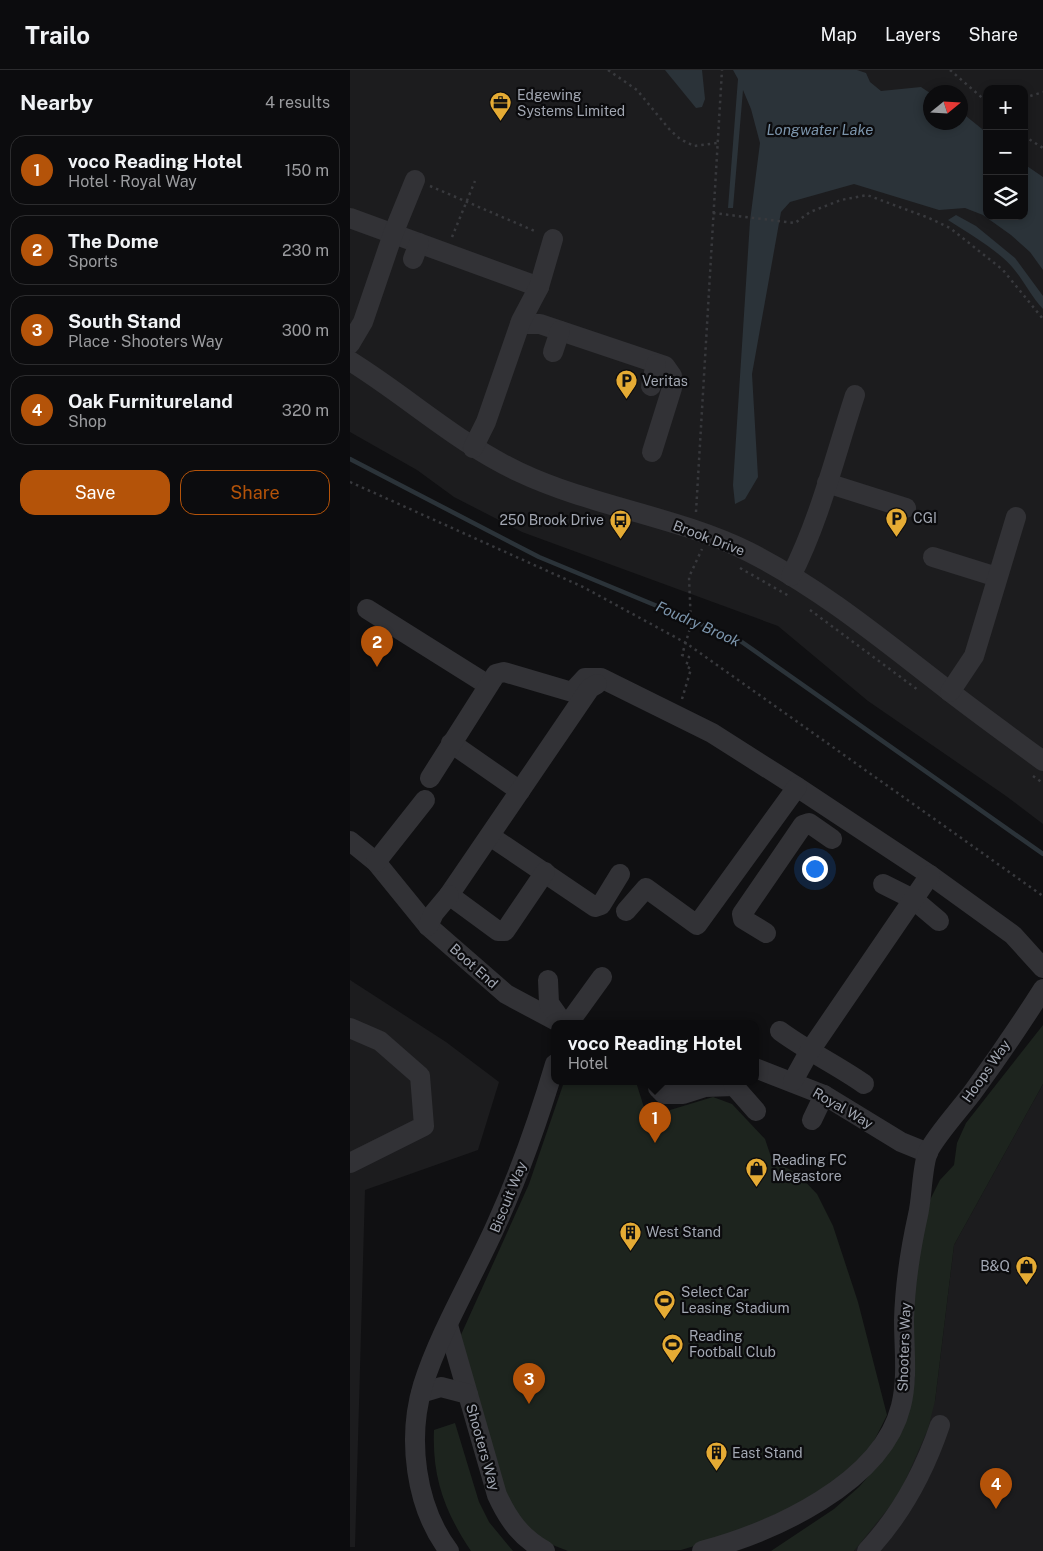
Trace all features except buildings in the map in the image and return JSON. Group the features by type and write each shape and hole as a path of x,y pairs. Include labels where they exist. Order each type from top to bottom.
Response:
{"street":[{"path":"350,344 363,322 393,234 415,180"},
{"path":"350,218 393,234 416,251 500,282 539,287"},
{"path":"472,448 486,422 520,324 539,287 553,239"},
{"path":"520,324 540,324 664,366 672,376 672,388 652,452"},
{"path":"553,352 560,331"},
{"name":"Brook Drive","path":"350,361 472,448 550,485 617,508 710,535 748,552 810,587 884,640 950,692 1035,766"},
{"path":"651,386 656,364"},
{"path":"791,576 815,524 855,395"},
{"path":"827,483 906,508"},
{"path":"950,692 974,656 1016,517"},
{"path":"933,557 997,577"},
{"path":"367,609 488,685"},
{"path":"430,778 496,674 504,672 572,692 585,678 595,677 621,687 712,733 796,787 930,875 1013,935 1043,968"},
{"path":"428,926 434,913 449,895 490,836 590,688 598,684 618,692 621,687"},
{"path":"451,743 520,791"},
{"path":"626,911 646,888 698,925 796,787"},
{"path":"376,862 425,800"},
{"path":"766,933 743,919 742,914 803,825 809,823 832,839"},
{"path":"490,836 595,907 601,905 620,874"},
{"name":"Boot End","path":"350,841 376,862 428,926 506,994 557,1020"},
{"path":"449,895 498,931 504,931 544,872"},
{"path":"793,1081 809,1052 912,898 930,875"},
{"path":"883,884 912,898 939,922"},
{"path":"568,1020 602,977"},
{"path":"548,980 549,1003 562,1020"},
{"name":"Hoops Way","path":"928,1153 1043,989"},
{"path":"350,1028 380,1042 420,1076 424,1126 350,1163"},
{"path":"780,1031 809,1052 838,1066 864,1084"},
{"name":"Royal Way","path":"759,1069 793,1081 824,1095 901,1142 928,1153"},
{"name":"Biscuit Way","path":"449,1551 430,1514 419,1479 416,1447 418,1409 421,1393 448,1325 512,1190 551,1076"},
{"path":"658,1085 658,1088 664,1094 682,1094 697,1085"},
{"path":"736,1085 756,1111"},
{"path":"812,1120 824,1095"},
{"name":"Shooters Way","path":"702,1551 755,1535 794,1518 848,1480 868,1462 888,1437 898,1417 904,1388 905,1289 908,1257 921,1200 928,1153"},
{"name":"Shooters Way","path":"448,1325 497,1496 507,1517 530,1542 545,1551"},
{"path":"421,1393 440,1387 468,1394"},
{"path":"867,1551 910,1495 931,1453 940,1425"}],"path":[{"path":"608,70 637,90 670,130 680,139 694,146 717,143"},
{"path":"701,515 694,511 722,70"},
{"path":"950,70 983,99"},
{"path":"1028,97 1043,92"},
{"path":"1028,139 1043,148"},
{"path":"415,180 468,201 553,239"},
{"path":"463,213 475,182"},
{"path":"713,213 795,223 810,212 841,200 867,195 950,228 1003,270 1043,319"},
{"path":"350,482 582,587 686,644 1043,896"},
{"path":"686,684 691,669 686,666 689,657 682,655 691,625 689,577 702,548 709,552"},
{"path":"739,567 793,598"},
{"path":"808,608 918,690"},
{"path":"1035,766 1043,783"}],"shaded area":[{"path":"350,70 1043,70 1043,824 1006,796 868,701 778,626 522,532 454,497 417,470 350,432"},
{"path":"350,980 446,1042 499,1082 478,1150 365,1190 355,1547 350,1547"},
{"path":"1043,1025 1043,1084 954,1245 935,1401 928,1429 899,1495 854,1551 771,1551 834,1509 859,1487 886,1456 911,1397 915,1378 913,1309 915,1271 930,1200 940,1180 954,1165 957,1143 966,1123"},
{"path":"1043,1084 1043,1551 854,1551 935,1401 954,1245"},
{"name":"Select Car Leasing Stadium","path":"563,1085 637,1085 647,1117 713,1097 732,1104 765,1139 772,1160 798,1174 817,1194 833,1226 858,1302 887,1415 870,1449 823,1493 728,1536 681,1550 568,1551 545,1542 520,1519 508,1500 460,1337 529,1184"},
{"path":"455,1423 479,1502 489,1522 513,1551 471,1551 447,1508 435,1464 434,1430"}],"water":[{"path":"665,70 702,70 705,99 702,107 696,108"},
{"name":"Longwater Lake","path":"733,70 857,70 866,73 870,82 881,91 921,87 923,88 923,130 968,130 968,118 983,130 983,215 965,208 939,210 854,184 790,202 781,212 752,374 758,477 745,499 735,504 733,485 750,221 760,143 751,109 743,90 733,208 728,208 738,79"},
{"name":"Longwater Lake","path":"1028,167 1043,177 1043,270 1030,252 990,220 1028,220"},
{"path":"956,215 976,226 1015,258 1043,296 1043,309 1017,273 1000,255 948,220"}],"waterway":[{"name":"Foudry Brook","path":"350,459 539,557 739,640 1043,854"}],"place":[{"name":"Edgewing Systems Limited","path":"501,122"},
{"name":"Veritas","path":"626,400"},
{"name":"CGI","path":"897,537"},
{"name":"250 Brook Drive","path":"620,539"},
{"name":"The Dome","path":"377,667"},
{"name":"voco Reading Hotel","path":"655,1143"},
{"name":"Reading FC Megastore","path":"756,1187"},
{"name":"West Stand","path":"630,1251"},
{"name":"B&Q","path":"1026,1285"},
{"name":"Select Car Leasing Stadium","path":"665,1319"},
{"name":"Reading Football Club","path":"673,1363"},
{"name":"South Stand","path":"529,1404"},
{"name":"East Stand","path":"716,1472"},
{"name":"Oak Furnitureland","path":"996,1509"}]}
